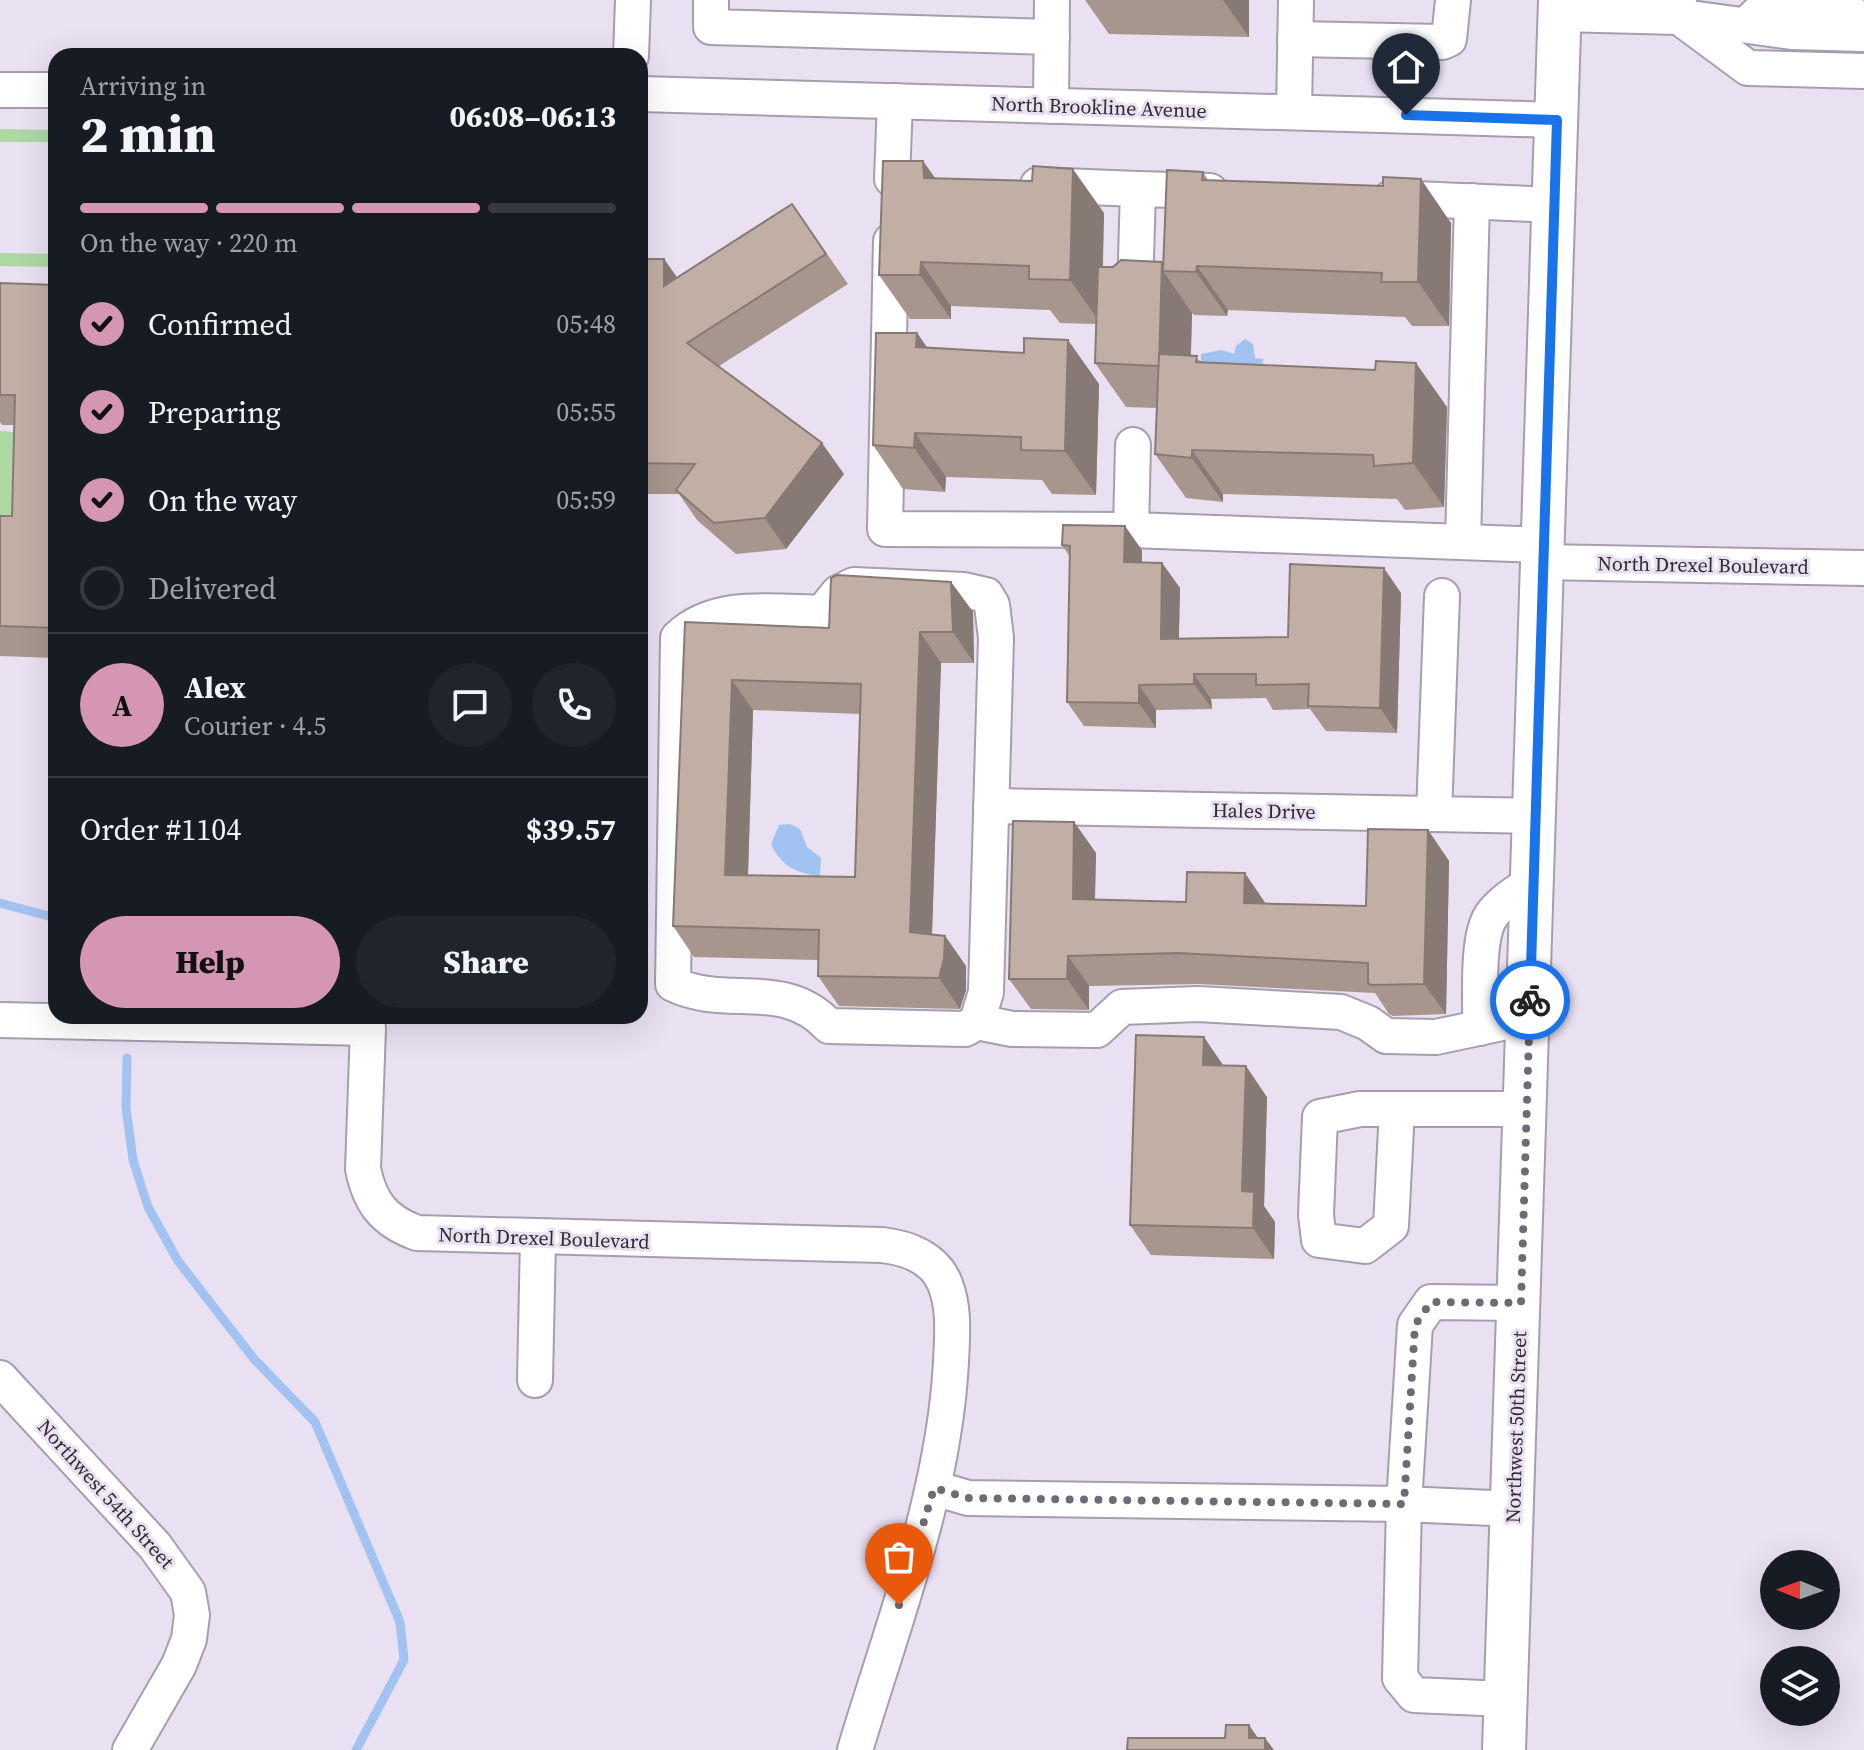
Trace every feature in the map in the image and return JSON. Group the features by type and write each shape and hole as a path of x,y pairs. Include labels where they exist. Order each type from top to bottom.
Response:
{"main road":[{"name":"Northwest 50th Street","path":"1504,1750 1521,1303 1560,7"}],"street":[{"path":"631,48 633,0"},
{"path":"711,0 711,27 1052,37"},
{"path":"1051,106 1052,0"},
{"path":"1294,112 1296,0"},
{"path":"1295,39 1442,42 1449,39 1452,32 1453,0"},
{"path":"1560,7 1686,6 1805,46 1862,31"},
{"path":"1686,6 1748,68 1864,71"},
{"path":"0,90 48,90"},
{"name":"North Brookline Avenue","path":"648,94 1557,120"},
{"path":"895,101 892,179 926,180"},
{"name":"North Drexel Boulevard","path":"892,179 885,529 1131,530 1463,542 1543,553 1864,568"},
{"path":"1002,183 1246,193"},
{"path":"1135,293 1138,189"},
{"path":"1354,197 1554,205"},
{"path":"1463,542 1472,201"},
{"path":"1131,530 1133,445"},
{"path":"977,1022 986,992 996,638 992,605 986,595 964,590 854,585 838,593 822,613 732,612 695,622 678,638 673,984 691,993 793,1000 817,1013 829,1026 965,1029 977,1022 1012,1029 1097,1030 1122,1007 1198,1004 1341,1012 1368,1023 1386,1036 1453,1036 1530,1017"},
{"path":"1434,814 1442,596"},
{"name":"Hales Drive","path":"991,806 1536,816"},
{"path":"1480,1028 1483,946 1488,920 1502,904 1534,880"},
{"name":"North Drexel Boulevard","path":"0,1020 48,1021"},
{"name":"North Drexel Boulevard","path":"184,1024 368,1028 363,1169 368,1192 379,1211 395,1225 417,1233 538,1239 882,1245 905,1248 930,1262 945,1281 952,1307 949,1393 934,1488"},
{"path":"1397,1109 1526,1109"},
{"path":"535,1380 538,1239"},
{"path":"1506,1699 1414,1695 1400,1678 1404,1504 1415,1325 1431,1302 1521,1303"},
{"name":"Northwest 54th Street","path":"0,1378 155,1546 188,1592 191,1627 179,1665 130,1750"},
{"path":"855,1750 934,1488 968,1498 1404,1504 1514,1509"}],"green space":[{"path":"0,129 48,130 48,142 0,142"},
{"path":"0,253 48,254 48,267 0,266"},
{"path":"0,431 28,433 27,534 0,534"}],"water":[{"path":"1245,339 1253,344 1255,358 1263,359 1262,368 1201,364 1201,354 1221,350 1234,354 1236,346"},
{"path":"790,824 800,829 807,847 821,858 820,876 790,867 779,858 771,844 779,825"}],"building":[{"path":"883,161 923,161 924,178 1032,181 1033,166 1073,169 1070,280 1029,279 1029,266 921,262 920,275 879,275"},
{"path":"1167,170 1203,172 1202,180 1383,186 1383,177 1421,179 1418,282 1381,282 1382,273 1197,266 1196,272 1163,271"},
{"path":"792,204 826,254 687,343 822,443 765,518 714,523 676,490 695,464 648,463 648,259 664,259 664,286"},
{"path":"1121,260 1162,262 1159,366 1095,363 1098,267 1113,267"},
{"path":"0,283 48,285 48,628 0,626 0,516 12,516 15,395 0,395"},
{"path":"876,333 917,333 916,347 1024,353 1024,338 1068,340 1065,451 1021,450 1021,437 915,433 914,448 873,445"},
{"path":"1159,354 1197,356 1196,362 1375,370 1376,361 1416,363 1413,463 1374,466 1373,455 1192,450 1192,458 1155,454"},
{"path":"1063,525 1125,526 1124,562 1162,563 1161,639 1288,637 1290,564 1384,568 1380,708 1308,706 1309,684 1256,685 1256,674 1194,674 1194,684 1139,685 1139,703 1067,702 1070,546 1062,545"},
{"path":"837,575 951,582 953,632 920,632 910,932 945,936 939,978 818,976 819,930 673,926 685,622 829,628 831,578","holes":["732,680 861,684 855,877 725,875"]},
{"path":"1013,821 1074,822 1073,899 1186,902 1187,872 1245,873 1244,903 1366,906 1368,829 1428,830 1424,984 1371,985 1368,983 1368,963 1178,953 1068,956 1067,979 1009,979"},
{"path":"1136,1035 1204,1037 1203,1065 1246,1066 1242,1191 1254,1192 1253,1228 1130,1225"},
{"path":"1226,1725 1249,1725 1249,1738 1265,1738 1265,1750 1127,1750 1128,1738 1225,1738"}],"waterway":[{"path":"0,903 48,916"},
{"path":"127,1058 126,1108 133,1160 148,1207 178,1261 254,1359 315,1422 400,1622 404,1660 356,1750"}],"way so far":[{"path":"899,1605 934,1488 968,1498 1404,1504 1415,1325 1431,1302 1521,1303 1530,1000"}],"route":[{"path":"1406,115 1557,120 1530,1000"}]}
